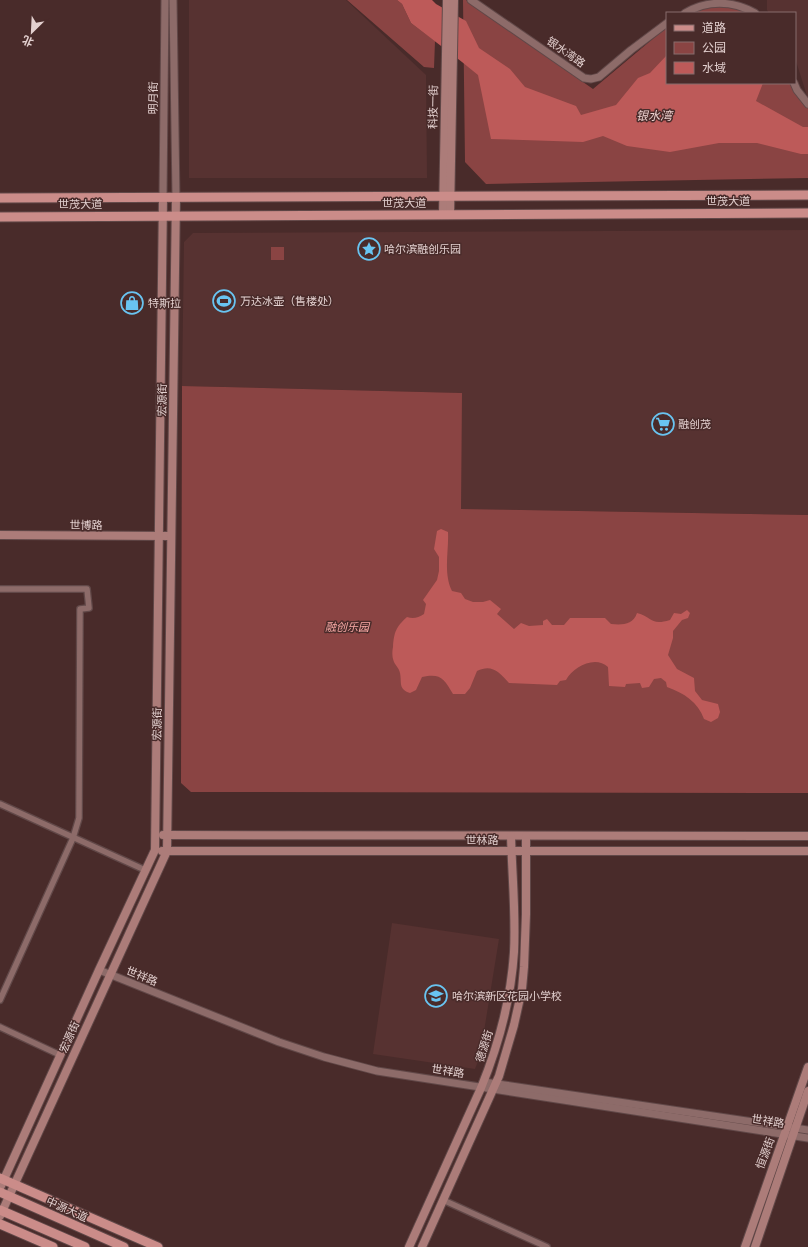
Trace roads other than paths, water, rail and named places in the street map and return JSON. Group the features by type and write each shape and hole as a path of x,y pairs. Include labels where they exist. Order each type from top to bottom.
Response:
{"main road":[{"name":"科技一街","path":"446,215 449,75 447,0"},
{"name":"科技一街","path":"449,75 454,0"},
{"name":"世茂大道","path":"0,198 808,194"},
{"name":"宏源街","path":"1,1182 155,850 162,197"},
{"name":"宏源街","path":"1,1212 4,1194 14,1184 166,851 176,197"},
{"name":"世茂大道","path":"0,217 808,213"},
{"name":"世博路","path":"0,535 159,539"},
{"name":"世博路","path":"0,539 171,539"},
{"name":"世林路","path":"156,836 808,836"},
{"name":"德源街","path":"409,1247 483,1085 501,1029 511,978 514,928 511,836"},
{"name":"德源街","path":"422,1247 494,1086 508,1047 522,989 526,932 526,836"},
{"name":"世林路","path":"155,850 808,851"},
{"name":"恒源街","path":"755,1247 808,1068"},
{"name":"恒源街","path":"745,1247 789,1131 808,1091"},
{"path":"1,1182 14,1184 158,1247"},
{"name":"中源大道","path":"4,1194 124,1247"},
{"path":"1,1212 85,1247"},
{"path":"0,1224 53,1247"}],"street":[{"name":"明月街","path":"162,197 165,0"},
{"name":"明月街","path":"173,0 176,197"},
{"name":"银水湾路","path":"471,0 584,78 591,79 599,77 631,50 666,25"},
{"path":"687,12 698,6 723,3 736,5 753,12"},
{"path":"794,84 797,90 808,104"},
{"path":"0,589 87,589 90,608 80,609 79,818 73,838 0,1000"},
{"path":"0,804 145,870"},
{"name":"世祥路","path":"99,970 279,1042 324,1058 377,1071 494,1086 789,1131 808,1138"},
{"path":"0,1027 60,1055"},
{"name":"世祥路","path":"789,1131 808,1130"},
{"path":"443,1200 547,1247"}],"water":[{"name":"银水湾","path":"397,0 432,0 436,4 466,21 479,48 510,69 525,87 576,106 581,115 616,105 638,78 650,73 666,56 666,84 763,84 756,101 803,127 808,127 808,154 801,154 757,143 719,143 670,152 627,146 603,136 583,142 491,139 478,75 411,23 402,4"},
{"path":"441,529 448,532 447,569 449,584 452,591 461,593 465,599 473,602 490,600 501,609 497,614 514,629 521,623 529,626 543,625 543,621 547,619 552,625 564,625 570,618 605,618 611,624 623,624 633,620 637,613 652,620 663,622 670,620 674,613 681,614 687,610 690,613 688,618 682,620 673,631 673,638 668,655 677,669 694,678 695,691 702,700 718,704 720,712 718,718 711,722 704,719 698,708 690,699 685,695 667,687 666,682 661,678 654,679 649,687 642,688 640,683 626,684 625,687 609,686 608,667 597,662 591,662 579,667 569,675 566,680 560,681 557,685 509,683 495,670 487,668 477,671 470,688 465,694 453,694 447,684 437,676 422,677 416,690 410,693 404,690 401,685 400,671 393,658 392,651 394,637 396,630 407,617 416,618 424,614 426,604 423,600 437,580 439,571 439,557 434,549 437,531"}],"place":[{"name":"哈尔滨融创乐园","path":"369,249"},
{"name":"万达冰壶（售楼处）","path":"224,301"},
{"name":"特斯拉","path":"132,303"},
{"name":"融创茂","path":"663,424"},
{"name":"哈尔滨新区花园小学校","path":"436,996"}],"park label":[{"name":"融创乐园","path":"347,627"}]}
